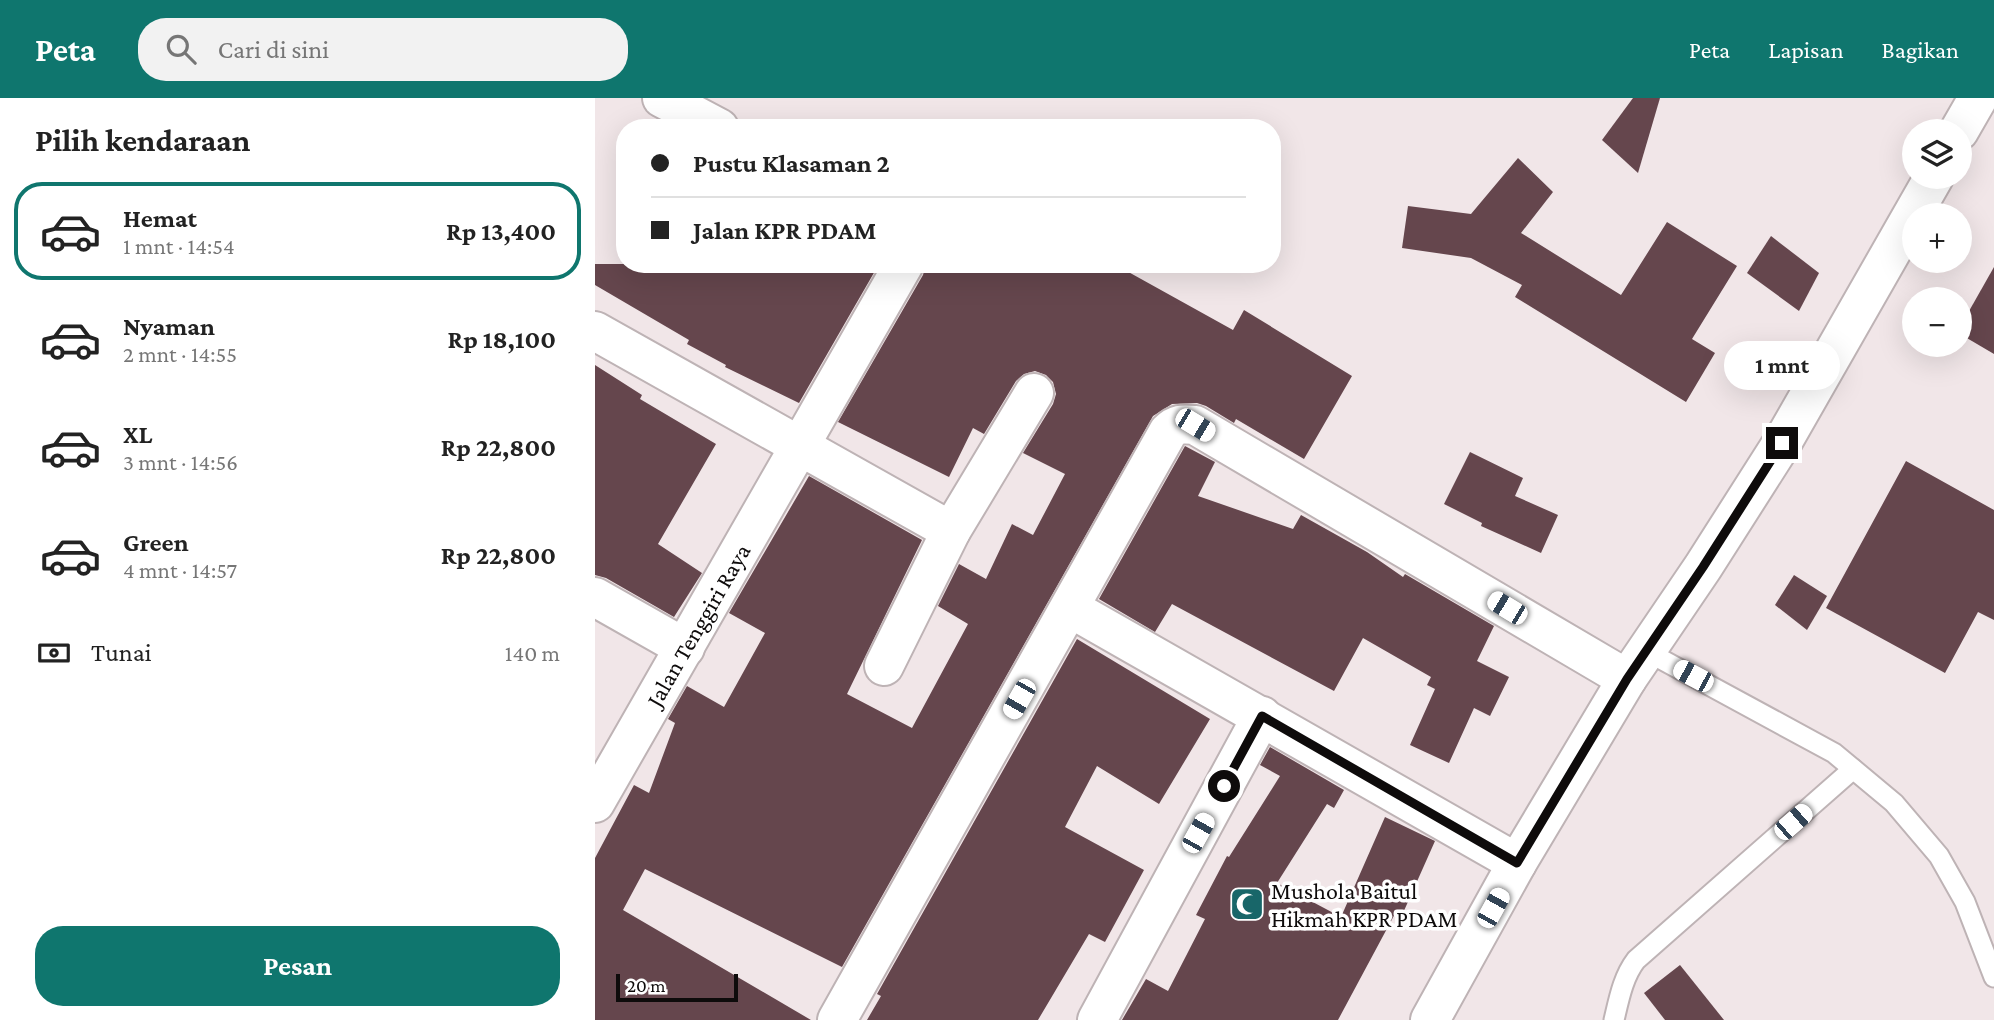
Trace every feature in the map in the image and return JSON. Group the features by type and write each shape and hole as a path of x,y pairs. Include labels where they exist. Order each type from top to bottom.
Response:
{"street":[{"path":"662,98 702,119"},
{"path":"1966,119 1978,98"},
{"path":"1430,1020 1517,863 1636,665 1782,443 1927,189"},
{"name":"Jalan Tenggiri Raya","path":"595,803 899,273"},
{"path":"595,331 951,531"},
{"path":"884,666 951,531 1034,393"},
{"path":"837,1020 1173,426 1195,425 1636,665"},
{"path":"595,597 685,648"},
{"path":"1070,608 1517,863"},
{"path":"1097,1020 1262,716"}],"lane":[{"path":"1636,665 1834,753 1894,803 1939,856 1965,902 1994,977"},
{"path":"1613,1020 1624,980 1636,960 1853,769"}],"building":[{"path":"1633,98 1660,98 1638,173 1602,140"},
{"path":"1518,158 1553,192 1521,233 1621,295 1667,222 1737,266 1692,339 1715,353 1686,402 1515,297 1522,285 1471,258 1402,248 1408,206 1471,214"},
{"path":"1771,236 1819,273 1799,311 1747,273"},
{"path":"595,264 616,264 616,273 874,273 799,403 725,367 726,365 687,344 689,340 595,285"},
{"path":"1994,267 1994,354 1972,341 1972,306"},
{"path":"1130,273 1233,330 1244,310 1352,376 1304,459 1236,419 1234,423 1197,403 1172,404 1153,416 842,967 645,869 623,910 811,1020 595,1020 595,858 634,785 649,793 675,723 668,719 687,686 724,707 765,633 729,613 809,476 922,540 847,694 912,728 968,624 938,606 959,564 986,579 1012,524 1033,535 1065,474 1023,453 1053,404 1056,394 1053,382 1046,375 1035,371 1024,374 1016,381 984,434 973,428 949,477 838,422 923,275"},
{"path":"595,365 642,395 640,399 716,444 658,544 702,573 674,617 606,578 595,575"},
{"path":"1185,446 1215,462 1198,496 1293,529 1301,515 1367,552 1403,577 1405,574 1494,626 1477,661 1509,677 1490,716 1474,708 1449,763 1410,745 1435,689 1427,685 1431,677 1363,638 1334,691 1172,604 1155,632 1099,599"},
{"path":"1470,452 1523,478 1515,496 1558,515 1541,553 1481,526 1482,523 1444,504"},
{"path":"1906,461 1994,510 1994,620 1978,612 1945,673 1826,608"},
{"path":"1794,575 1827,596 1807,630 1775,605"},
{"path":"1077,639 1210,719 1159,804 1097,766 1065,827 1144,870 1105,942 1089,934 1038,1020 867,1020 881,996 877,994"},
{"path":"1270,747 1344,790 1334,808 1327,804 1277,883 1341,917 1385,817 1435,841 1403,913 1397,910 1338,1020 1122,1020 1146,979 1168,991 1205,919 1196,915 1227,856 1229,857 1280,776 1260,765"},
{"path":"1680,965 1724,1020 1665,1020 1644,993"}],"place":[{"name":"Mushola Baitul Hikmah KPR PDAM","path":"1247,904"}],"route":[{"path":"1224,786 1262,716 1517,863 1627,679 1782,443"}]}
